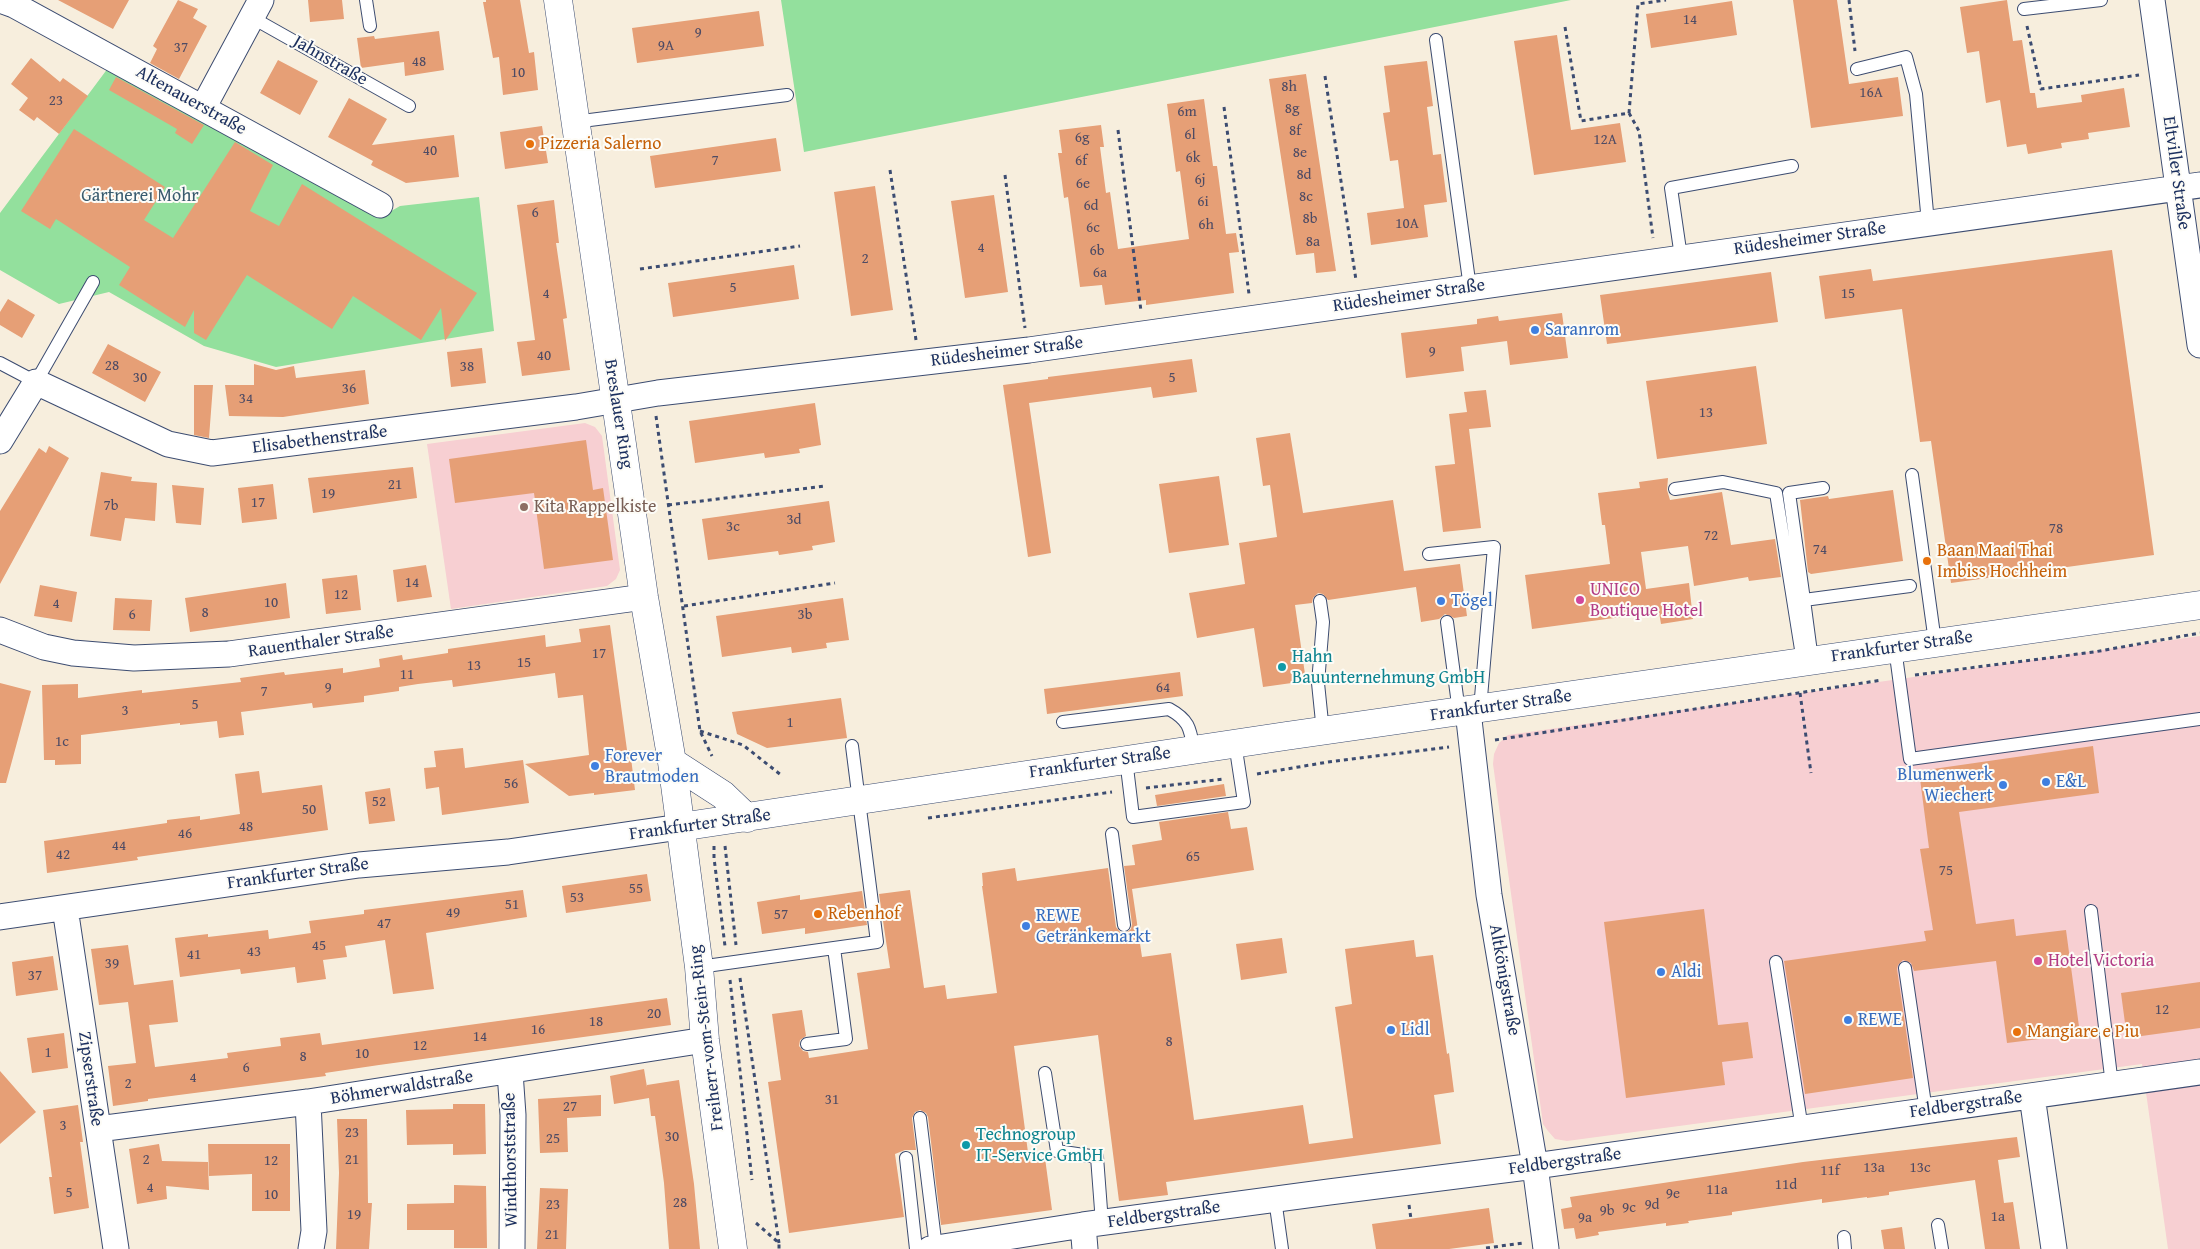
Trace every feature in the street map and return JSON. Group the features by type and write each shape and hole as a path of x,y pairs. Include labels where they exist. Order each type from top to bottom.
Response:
{"street":[{"name":"Altenauerstraße","path":"0,0 14,5 380,205"},
{"name":"Breslauer Ring","path":"558,0 574,122 644,597 672,762 680,827"},
{"name":"Eltviller Straße","path":"2152,0 2162,71 2189,186 2200,345"},
{"name":"Jahnstraße","path":"203,108 256,8"},
{"name":"Rüdesheimer Straße","path":"616,401 658,393 1028,350 2189,186"},
{"name":"Elisabethenstraße","path":"36,382 168,444 212,453 616,401"},
{"path":"0,441 36,382"},
{"name":"Rauenthaler Straße","path":"0,630 44,647 73,654 134,658 228,654 644,597"},
{"name":"Frankfurter Straße","path":"0,918 359,865 508,852 747,818 1235,743 1323,732 1934,642 2200,605"},
{"name":"Altkönigstraße","path":"1469,710 1490,895 1535,1166 1537,1246"},
{"path":"672,762 723,795 747,818"},
{"name":"Freiherr-vom-Stein-Ring","path":"680,827 699,967 705,1040 733,1249"},
{"name":"Zipserstraße","path":"65,908 116,1249"},
{"name":"Böhmerwaldstraße","path":"98,1130 308,1102 510,1072 705,1040"},
{"name":"Windthorststraße","path":"510,1072 513,1115 512,1249"},
{"name":"Feldbergstraße","path":"934,1249 1090,1233 1275,1199 1535,1166 2200,1072"},
{"path":"2032,1096 2054,1249"},
{"path":"308,1102 314,1231 312,1249"}],"lane":[{"path":"366,0 370,26"},
{"path":"2024,9 2101,0"},
{"name":"Jahnstraße","path":"256,8 409,106"},
{"path":"1436,40 1470,288"},
{"path":"1857,69 1906,57 1916,94 1928,223"},
{"path":"574,122 787,95"},
{"path":"1681,258 1670,188 1792,166"},
{"path":"0,363 36,382 93,282"},
{"path":"1912,475 1934,642"},
{"path":"1675,489 1723,482 1776,493 1808,661"},
{"path":"1808,661 1804,600 1789,493 1822,488"},
{"path":"1429,554 1494,547 1469,710"},
{"path":"1804,600 1910,586"},
{"path":"1320,601 1323,622 1318,683 1323,732"},
{"path":"1447,622 1469,710"},
{"path":"1895,648 1910,759 2200,719"},
{"path":"1063,722 1169,708 1188,723 1194,750"},
{"path":"1126,759 1133,817 1244,802 1235,743"},
{"path":"699,967 877,942 852,746"},
{"path":"1112,834 1124,925"},
{"path":"2091,912 2112,1085"},
{"path":"807,1044 846,1039 834,948"},
{"path":"1776,962 1802,1128"},
{"path":"1905,968 1926,1111"},
{"path":"1045,1073 1057,1151 1096,1157 1090,1233"},
{"path":"920,1118 934,1249"},
{"path":"906,1158 934,1249"},
{"path":"1275,1199 1282,1249"},
{"path":"1938,1226 1942,1249"}],"path":[{"path":"1656,261 1639,131 1629,113 1638,4 1666,0"},
{"path":"1849,0 1857,69"},
{"path":"2024,9 2041,89 2162,71"},
{"path":"1565,26 1581,121 1629,113"},
{"path":"1325,76 1359,303"},
{"path":"1224,107 1252,318"},
{"path":"1118,130 1144,334"},
{"path":"890,170 920,362"},
{"path":"1005,175 1028,350"},
{"path":"640,270 800,246"},
{"path":"658,393 656,418 700,730 712,757"},
{"path":"668,506 825,486"},
{"path":"684,606 835,583"},
{"path":"1488,741 1899,677 2094,652 2200,633"},
{"path":"1800,693 1811,773"},
{"path":"700,730 743,745 781,775"},
{"path":"920,819 1130,790 1241,777 1328,762 1447,748"},
{"path":"735,845 725,846 715,851 714,858 779,1249"},
{"path":"725,846 732,962 752,1187"},
{"path":"756,1216 756,1225 779,1243"},
{"path":"1489,1247 1537,1246"}],"shaded area":[{"name":"Kita Rappelkiste","path":"585,423 595,427 602,436 620,570 616,579 607,586 451,609 427,444"},
{"path":"2200,636 2200,1249 2168,1249 2142,1064 1567,1141 1555,1139 1548,1131 1543,1124 1493,764 1494,754 1499,743 1508,735"}],"green space":[{"path":"781,0 1571,0 804,152"},
{"name":"Gärtnerei Mohr","path":"111,64 379,218 400,206 479,197 494,331 276,367 204,346 109,292 59,304 0,270 0,213"}],"building":[{"path":"58,0 129,0 113,29"},
{"path":"178,0 198,9 193,18 207,26 179,79 150,63 157,49 153,46"},
{"path":"308,0 342,0 344,19 310,22"},
{"path":"486,0 520,0 529,53 534,52 538,90 503,95 499,57 493,58 483,2 486,2"},
{"path":"1793,0 1837,0 1849,84 1898,77 1903,116 1811,128"},
{"path":"2007,0 2013,41 2022,40 2030,93 2035,93 2037,108 2082,102 2081,95 2124,88 2130,127 2088,133 2089,139 2061,143 2062,148 2028,154 2026,144 2007,147 2000,100 1986,103 1979,51 1967,53 1960,7"},
{"path":"1732,1 1737,35 1651,48 1646,14"},
{"path":"759,11 764,46 637,63 632,28"},
{"path":"439,31 444,70 405,76 404,62 361,68 357,38 374,36 375,39"},
{"path":"1557,35 1571,130 1620,123 1626,162 1534,175 1514,41"},
{"path":"31,58 60,82 63,78 88,96 59,134 37,117 34,121 19,110 28,98 11,84"},
{"path":"278,60 318,81 300,115 260,93"},
{"path":"1427,61 1433,106 1427,107 1433,155 1441,154 1447,202 1424,205 1428,237 1371,245 1367,213 1404,208 1398,160 1390,161 1383,113 1390,112 1384,66"},
{"path":"1306,74 1336,271 1316,273 1314,253 1296,255 1269,79"},
{"path":"116,77 204,125 192,144 175,133 177,129 109,90"},
{"path":"349,98 387,119 372,145 454,135 459,177 406,183 371,165 373,161 328,137"},
{"path":"1204,99 1213,166 1217,166 1226,234 1236,233 1239,252 1229,253 1234,293 1146,305 1146,300 1105,305 1102,285 1080,287 1068,197 1064,198 1058,153 1062,153 1059,130 1101,125 1104,147 1100,147 1106,193 1110,192 1118,249 1189,239 1180,171 1176,172 1167,104"},
{"path":"542,126 548,163 505,169 500,132"},
{"path":"74,129 165,187 144,220 173,238 235,142 273,165 250,211 279,226 302,184 477,293 445,341 441,308 421,340 353,296 332,329 247,275 206,340 194,333 194,310 185,327 119,285 130,267 56,219 50,229 21,211"},
{"path":"776,138 781,171 655,188 650,156"},
{"path":"875,186 893,310 851,316 834,192"},
{"path":"994,195 1008,292 965,298 951,201"},
{"path":"554,200 559,243 556,243 567,318 563,319 570,370 522,376 517,342 535,340 517,205"},
{"path":"2112,250 2154,555 1951,583 1931,441 1920,442 1902,309 1825,319 1819,276 1871,269 1873,281"},
{"path":"794,265 799,299 673,317 668,283"},
{"path":"1771,272 1778,322 1607,344 1600,295"},
{"path":"8,299 35,315 22,338 0,325 0,312"},
{"path":"1562,313 1568,358 1510,365 1507,341 1461,347 1464,371 1406,378 1401,333 1477,324 1477,319 1498,316 1499,321"},
{"path":"108,344 161,372 145,402 92,373"},
{"path":"482,348 486,383 451,387 447,352"},
{"path":"1192,359 1197,392 1153,398 1151,387 1029,403 1051,553 1028,557 1003,385 1048,379 1048,377"},
{"path":"254,364 276,370 294,366 296,378 365,370 369,404 283,417 229,416 225,385 254,385"},
{"path":"1756,366 1767,444 1657,459 1646,381"},
{"path":"194,385 213,385 209,438 194,435"},
{"path":"1486,390 1491,427 1469,429 1481,528 1443,532 1435,466 1455,464 1449,414 1467,412 1464,392"},
{"path":"815,403 821,445 799,449 800,453 765,458 764,453 695,463 689,421"},
{"path":"1290,433 1303,513 1393,500 1404,571 1460,564 1467,616 1454,618 1445,614 1439,619 1421,622 1416,587 1328,600 1323,594 1318,593 1313,598 1312,603 1295,605 1306,681 1263,687 1254,628 1197,638 1189,593 1245,584 1239,543 1277,537 1270,485 1263,486 1256,438"},
{"path":"586,440 593,490 603,488 613,560 544,569 534,493 455,503 449,459"},
{"path":"49,446 69,458 0,584 0,511 39,448 46,453"},
{"path":"413,467 417,498 313,513 308,478"},
{"path":"101,472 132,477 131,481 157,483 155,521 125,518 121,541 90,536"},
{"path":"1219,476 1229,545 1169,553 1159,484"},
{"path":"1668,478 1667,490 1670,500 1722,492 1731,545 1775,539 1781,577 1749,581 1748,577 1694,586 1688,546 1641,552 1646,589 1689,583 1693,619 1661,624 1659,612 1532,629 1525,575 1610,564 1605,525 1602,525 1598,493 1640,488 1639,482"},
{"path":"273,484 277,519 242,523 238,488"},
{"path":"172,485 204,488 201,525 176,523"},
{"path":"1893,490 1903,561 1811,574 1808,572 1800,500 1828,496 1829,499"},
{"path":"829,501 835,542 812,546 813,550 779,555 778,551 708,560 702,519"},
{"path":"426,565 432,597 397,602 393,570"},
{"path":"357,575 361,610 326,614 322,579"},
{"path":"286,583 290,618 190,632 185,598"},
{"path":"40,585 77,592 72,622 34,616"},
{"path":"115,598 152,600 150,631 113,630"},
{"path":"843,598 849,640 826,643 827,648 792,653 791,647 722,657 716,616"},
{"path":"610,625 627,750 630,750 635,790 569,796 525,764 589,755 583,695 558,698 555,673 453,687 452,680 418,684 399,687 399,691 364,696 364,702 313,708 312,703 241,712 244,735 219,738 217,721 180,725 180,723 81,735 81,764 55,765 55,760 44,760 42,685 78,684 78,698 142,690 142,693 241,682 240,678 284,672 285,675 343,668 343,673 380,667 379,659 402,655 403,660 448,653 448,649 545,635 546,647 581,642 579,629"},
{"path":"1180,672 1183,696 1047,714 1044,689"},
{"path":"0,683 31,691 6,783 0,783"},
{"path":"841,698 847,738 767,748 737,734 732,712"},
{"path":"2093,746 2099,793 1959,812 1976,924 2014,919 2016,936 2066,930 2080,1034 2007,1043 1996,961 1914,971 1911,963 1903,960 1897,969 1913,1078 1805,1094 1784,961 1926,941 1924,931 1933,930 1920,849 1929,848 1919,771"},
{"path":"463,748 465,768 523,760 529,803 442,815 439,787 426,789 424,768 436,767 434,751"},
{"path":"259,771 262,793 322,785 328,830 137,857 138,860 47,873 44,841 167,823 167,820 200,816 200,820 240,814 235,774"},
{"path":"1224,784 1226,796 1157,806 1155,795"},
{"path":"390,788 395,821 369,824 365,792"},
{"path":"1228,812 1231,829 1247,827 1254,870 1132,889 1142,957 1171,953 1194,1120 1303,1105 1309,1144 1353,1138 1335,1007 1352,1004 1345,949 1414,940 1416,957 1433,955 1447,1054 1449,1053 1454,1092 1434,1095 1441,1144 1166,1182 1168,1195 1119,1201 1098,1035 1014,1046 1029,1160 1045,1158 1052,1210 941,1225 928,1117 926,1113 920,1110 915,1112 912,1118 916,1150 905,1150 895,1154 904,1217 789,1233 768,1082 781,1080 772,1014 802,1010 806,1036 800,1040 799,1046 803,1051 808,1052 809,1058 868,1049 857,973 890,968 879,894 910,890 924,988 945,985 947,999 997,993 982,886 982,873 1015,868 1017,881 1108,868 1116,927 1120,932 1126,933 1131,929 1132,924 1124,866 1135,865 1132,845 1162,840 1159,822"},
{"path":"647,874 651,901 566,913 562,886"},
{"path":"523,890 527,917 426,933 434,989 393,994 385,940 345,946 347,957 323,960 326,979 297,983 295,967 241,974 240,969 180,977 175,938 208,934 208,937 268,930 269,939 311,933 309,921 364,914 364,910"},
{"path":"862,891 867,925 805,934 805,928 762,934 757,902 800,895 800,900"},
{"name":"Aldi","path":"1704,909 1718,1025 1748,1022 1753,1058 1722,1062 1725,1085 1626,1098 1604,922"},
{"path":"1282,938 1287,973 1241,980 1236,944"},
{"path":"128,945 134,985 173,980 178,1022 149,1025 155,1067 228,1058 227,1053 281,1046 280,1038 320,1033 322,1045 667,998 671,1025 379,1065 325,1073 326,1076 148,1099 148,1101 113,1106 108,1066 136,1063 128,1002 99,1005 91,949"},
{"path":"53,956 58,990 16,996 12,962"},
{"path":"2200,982 2200,1028 2127,1038 2121,993"},
{"path":"64,1033 68,1068 32,1073 27,1038"},
{"path":"644,1069 647,1087 647,1085 679,1080 694,1184 700,1249 669,1249 664,1183 655,1116 651,1116 649,1098 614,1104 610,1076"},
{"path":"0,1071 36,1112 0,1144"},
{"path":"601,1095 601,1116 567,1118 568,1152 540,1153 538,1099"},
{"path":"453,1104 485,1104 486,1154 453,1155 453,1144 407,1145 406,1110 453,1109"},
{"path":"78,1105 83,1142 80,1142 89,1208 54,1214 49,1177 52,1177 43,1110"},
{"path":"337,1119 367,1119 368,1203 372,1203 369,1249 336,1249 339,1173"},
{"path":"2017,1137 2020,1157 1998,1160 2004,1203 2013,1202 2020,1249 1985,1249 1975,1180 1889,1192 1889,1195 1867,1198 1822,1203 1822,1199 1732,1212 1732,1215 1688,1221 1689,1223 1666,1226 1666,1223 1598,1232 1599,1235 1576,1239 1574,1228 1564,1229 1561,1209 1572,1207 1570,1197 1803,1162"},
{"path":"159,1144 162,1161 208,1162 209,1190 166,1186 167,1199 137,1204 129,1149"},
{"path":"208,1144 290,1144 290,1211 252,1211 252,1174 209,1176"},
{"path":"454,1185 486,1186 487,1248 454,1248 454,1230 407,1230 407,1204 454,1203"},
{"path":"540,1188 568,1189 566,1249 537,1249"},
{"path":"1489,1208 1494,1243 1449,1249 1376,1249 1372,1224"},
{"path":"1902,1227 1905,1249 1884,1249 1881,1230"}],"place":[{"name":"Pizzeria Salerno","path":"530,144"},
{"name":"Saranrom","path":"1535,330"},
{"name":"Kita Rappelkiste","path":"524,507"},
{"name":"Baan Maai Thai Imbiss Hochheim","path":"1927,561"},
{"name":"UNICO Boutique Hotel","path":"1580,600"},
{"name":"Tögel","path":"1441,601"},
{"name":"Hahn Bauunternehmung GmbH","path":"1282,667"},
{"name":"Forever Brautmoden","path":"595,766"},
{"name":"E&L","path":"2046,782"},
{"name":"Blumenwerk Wiechert","path":"2003,785"},
{"name":"Rebenhof","path":"818,914"},
{"name":"REWE Getränkemarkt","path":"1026,926"},
{"name":"Hotel Victoria","path":"2038,961"},
{"name":"Aldi","path":"1661,972"},
{"name":"REWE","path":"1848,1020"},
{"name":"Lidl","path":"1391,1030"},
{"name":"Mangiare e Piu","path":"2017,1032"},
{"name":"Technogroup IT-Service GmbH","path":"966,1145"}]}
